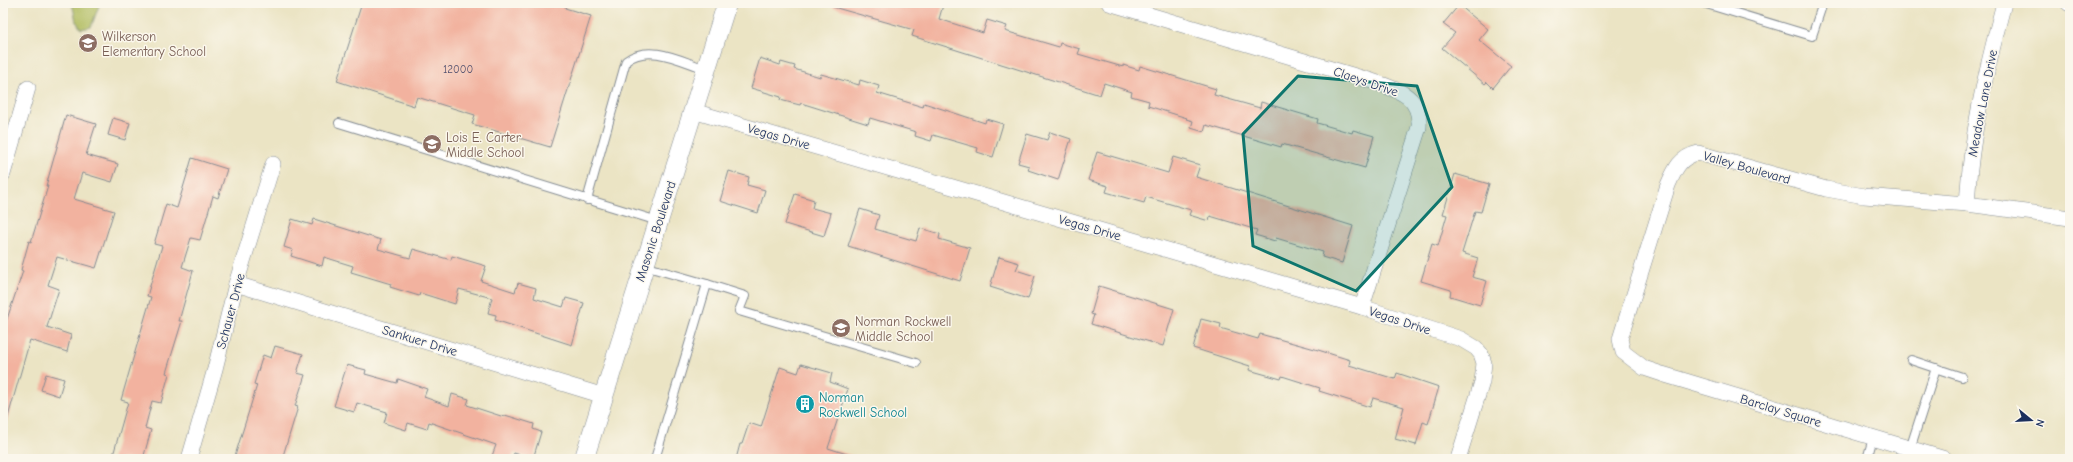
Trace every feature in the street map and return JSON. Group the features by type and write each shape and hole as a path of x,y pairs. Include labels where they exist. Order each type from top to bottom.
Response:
{"street":[{"name":"Masonic Boulevard","path":"584,459 727,3"},
{"name":"Claeys Drive","path":"1109,3 1372,81 1400,91 1412,100 1419,118 1419,127 1362,307"},
{"name":"Meadow Lane Drive","path":"1967,204 1973,136 1987,66 2004,3"},
{"path":"3,174 28,88"},
{"name":"Vegas Drive","path":"693,111 1362,307 1461,339 1476,348 1481,354 1484,363 1482,382 1458,459"},
{"name":"Valley Boulevard","path":"1623,352 1620,339 1668,185 1676,166 1687,156 1698,153 1708,155 1758,172 1826,189 1864,196 1967,204 2070,218"},
{"name":"Schauer Drive","path":"189,459 215,369 236,284 273,164"},
{"name":"Sankuer Drive","path":"236,284 604,396"},
{"name":"Barclay Square","path":"1623,352 1644,368 1662,374 1945,459"}],"lane":[{"path":"1703,3 1812,36 1823,3"},
{"path":"587,200 626,61 634,55 644,52 657,54 706,69"},
{"path":"339,123 658,221"},
{"path":"644,265 745,296 739,311 916,363"},
{"path":"655,459 708,284"},
{"path":"1911,360 1962,377"},
{"path":"1910,449 1936,368"},
{"path":"1867,459 1873,438"}],"highlighted area":[{"path":"1298,76 1417,86 1452,187 1356,291 1253,246 1243,134"}],"green space":[{"path":"72,3 100,3 91,27 81,29 76,21"}],"building":[{"path":"362,3 567,3 565,8 591,16 550,147 472,124 475,115 417,97 414,106 337,81"},
{"path":"833,3 935,3 943,5 939,19 983,33 987,20 1007,26 1005,31 1059,47 1060,43 1080,49 1078,54 1123,67 1123,65 1139,70 1140,66 1216,89 1214,95 1260,108 1261,102 1318,119 1317,123 1352,133 1353,130 1374,136 1365,168 1282,144 1281,147 1206,125 1204,132 1191,128 1193,121 1186,119 1187,118 1148,106 1149,101 1131,96 1132,92 1104,83 1100,95 912,36 914,30 833,7"},
{"path":"1459,5 1488,29 1479,40 1511,66 1493,88 1487,82 1485,84 1442,48 1455,33 1443,24"},
{"path":"760,58 780,65 781,62 795,66 794,69 820,77 821,74 859,85 860,80 879,86 877,93 923,107 924,103 985,123 986,119 1003,124 993,157 977,152 978,148 933,135 931,141 915,136 916,132 870,118 868,124 801,103 800,105 780,100 781,97 751,88"},
{"path":"66,115 96,124 86,155 118,164 112,182 82,173 74,199 114,211 96,268 57,257 48,285 59,289 47,327 71,335 67,352 30,340 6,424 3,424 3,331 23,271 21,270 29,241 31,242 48,186 46,186"},
{"path":"113,118 130,123 125,140 108,135"},
{"path":"1050,132 1071,139 1058,180 1028,170 1029,166 1018,163 1027,134 1047,140"},
{"path":"1097,152 1168,173 1173,157 1200,165 1196,177 1353,226 1342,263 1322,257 1323,252 1276,238 1275,241 1255,235 1257,230 1210,216 1209,221 1189,215 1191,210 1146,197 1144,203 1106,192 1108,186 1088,180"},
{"path":"192,158 227,169 218,198 213,196 200,240 191,238 182,267 193,271 179,321 182,321 166,373 169,374 161,403 152,401 145,428 151,430 143,459 112,459 128,402 121,400 151,297 147,296 162,246 154,244 166,204 177,208"},
{"path":"729,171 749,177 747,185 765,190 758,213 720,201"},
{"path":"1455,174 1489,184 1481,212 1475,211 1462,253 1478,258 1472,277 1487,281 1480,305 1450,296 1451,290 1421,281 1432,244 1438,246 1447,215 1443,214"},
{"path":"795,194 814,200 812,208 831,213 824,236 785,224"},
{"path":"860,209 879,215 875,229 916,241 920,228 940,234 939,239 970,248 960,281 848,246"},
{"path":"292,219 312,225 314,219 381,240 378,249 410,258 413,249 451,260 452,256 486,266 481,281 515,292 518,283 536,288 534,298 563,307 566,298 584,303 572,345 495,320 496,315 488,313 492,298 459,289 455,304 420,293 419,296 390,287 391,284 351,272 353,266 324,257 322,266 291,256 293,250 284,247"},
{"path":"999,257 1019,263 1016,270 1035,276 1028,299 990,287"},
{"path":"1099,286 1174,309 1163,346 1091,324 1094,315 1091,314"},
{"path":"1201,319 1221,324 1220,328 1258,339 1260,334 1315,349 1350,360 1349,365 1395,379 1397,373 1439,387 1428,424 1423,422 1416,445 1395,439 1404,407 1373,398 1370,407 1319,391 1320,388 1282,376 1281,379 1249,370 1250,366 1193,348"},
{"path":"275,346 303,354 297,373 305,375 295,406 298,407 282,459 234,459 257,385 254,384 263,355 271,358"},
{"name":"Norman Rockwell School","path":"801,364 832,373 830,382 848,389 828,448 853,456 853,459 736,459 740,444 742,444 749,423 761,427 780,367 798,373"},
{"path":"347,365 366,370 365,374 397,383 398,379 427,389 424,397 449,406 452,394 469,399 467,405 504,417 505,415 534,424 533,429 541,432 533,459 514,453 512,459 492,456 496,445 429,422 427,429 408,423 406,430 384,423 387,412 357,403 354,412 334,406"},
{"path":"46,374 64,379 59,396 41,390"}],"place":[{"name":"Wilkerson Elementary School","path":"88,43"},
{"name":"Lois E. Carter Middle School","path":"432,144"},
{"name":"Norman Rockwell Middle School","path":"841,328"},
{"name":"Norman Rockwell School","path":"805,404"}]}
